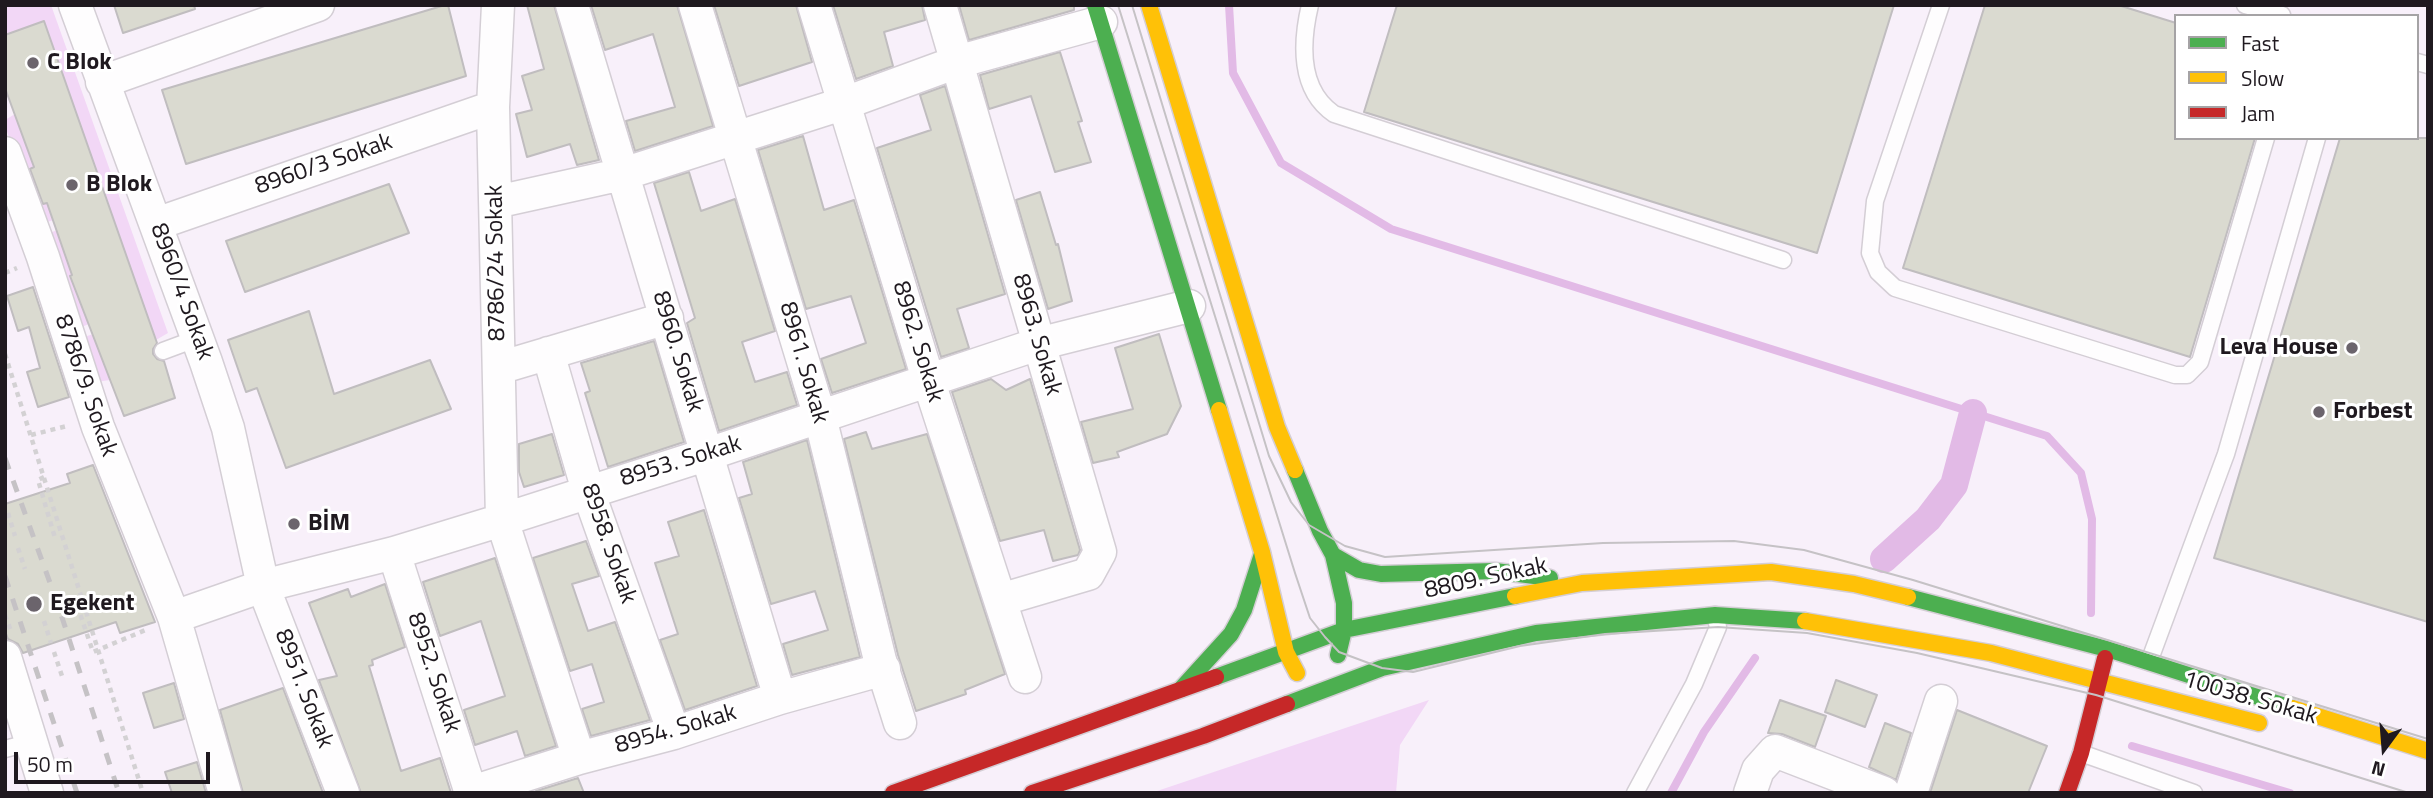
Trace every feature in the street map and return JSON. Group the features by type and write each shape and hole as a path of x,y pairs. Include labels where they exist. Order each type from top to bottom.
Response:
{"street":[{"name":"8960/4 Sokak","path":"75,5 198,338 228,428 263,586"},
{"path":"102,82 318,5"},
{"name":"8786/24 Sokak","path":"498,5 493,107 502,520 579,758"},
{"name":"8960. Sokak","path":"572,5 780,698"},
{"name":"8961. Sokak","path":"695,5 820,417 900,723"},
{"name":"8962. Sokak","path":"814,5 928,379 1025,677"},
{"name":"8963. Sokak","path":"940,5 1100,552 1088,574 1000,600"},
{"path":"1149,5 1276,427 1320,531 1333,555 1345,603 1344,630 1333,670 1318,694"},
{"path":"496,202 623,174 845,103 1098,14 1262,552 1286,652 1295,671 1318,694"},
{"name":"8960/3 Sokak","path":"156,224 493,107"},
{"name":"8786/9. Sokak","path":"5,153 43,257 96,419 174,617 225,793"},
{"name":"8953. Sokak","path":"174,617 263,586 394,553 502,520 1038,344 1189,306"},
{"path":"499,368 667,318"},
{"name":"8958. Sokak","path":"548,353 588,491 674,733"},
{"path":"1180,691 1231,634 1244,610 1262,552"},
{"name":"8952. Sokak","path":"394,553 470,793"},
{"path":"1333,555 1359,570 1381,574 1495,570 1582,583"},
{"name":"8809. Sokak","path":"893,793 1344,630 1582,583 1771,572 1854,584 2107,649"},
{"name":"8951. Sokak","path":"263,586 343,793"},
{"path":"1032,793 1203,736 1382,668 1536,632 1639,621 1715,615 1818,622 1991,653 2099,681"},
{"path":"2067,793 2081,752 2107,649"},
{"name":"10038. Sokak","path":"2107,649 2428,751"},
{"path":"5,657 19,746 47,793"},
{"name":"8954. Sokak","path":"470,793 579,758 674,733 780,698 884,669"},
{"name":"10038. Sokak","path":"2099,681 2270,727"},
{"path":"1910,793 1941,701"},
{"path":"1750,793 1758,770 1776,751 1884,793"}],"lane":[{"path":"1310,5 1305,44 1309,85 1317,100 1334,114 1783,260"},
{"path":"1941,5 1875,201 1870,253 1878,272 1895,288 2175,375 2187,375 2200,362 2265,140"},
{"path":"2245,5 2278,14"},
{"path":"2148,662 2226,454 2316,140"},
{"path":"163,351 198,338"},
{"path":"1635,793 1694,684 1718,627 1715,615"},
{"path":"2081,752 2194,793"}],"path":[{"path":"5,354 144,793"},
{"path":"31,435 96,419"},
{"path":"44,477 38,480 40,492 55,538"},
{"path":"8,513 15,536"},
{"path":"18,548 25,569"},
{"path":"74,596 93,652 174,617"},
{"path":"44,621 51,643"},
{"path":"54,652 63,679"}],"shaded area":[{"path":"13,5 51,5 168,333 156,340 44,21 8,34 5,39 5,8"},
{"path":"15,114 54,220 40,224 5,126 5,120"},
{"path":"58,230 91,323 77,329 43,235"},
{"path":"94,334 110,380 96,382 80,338"},
{"path":"1429,700 1400,745 1396,793 1151,793"}],"building":[{"path":"114,5 194,5 195,9 123,33"},
{"path":"448,5 466,76 186,164 162,90"},
{"path":"527,5 554,5 599,160 577,165 570,144 527,157 516,114 532,110 522,76 544,69"},
{"path":"591,5 677,5 713,126 635,151 626,121 675,107 653,34 605,50"},
{"path":"714,5 796,5 812,62 739,86"},
{"path":"833,5 922,5 925,20 884,32 893,66 856,79"},
{"path":"959,5 1074,5 1074,10 969,40"},
{"path":"1397,5 1894,5 1817,253 1364,112"},
{"path":"1985,5 2118,5 2174,22 2174,140 2254,140 2190,357 1903,268"},
{"path":"44,21 157,343 153,354 164,361 175,398 124,416 70,276 72,275 47,203 43,204 30,169 34,167 5,88 5,35"},
{"path":"1060,52 1082,121 1078,122 1091,162 1055,172 1031,96 989,109 980,75"},
{"path":"945,86 1005,294 957,309 969,348 941,357 877,148 931,130 920,95"},
{"path":"803,136 824,210 854,200 906,369 832,393 821,359 866,343 851,296 806,309 758,150"},
{"name":"Leva House","path":"2428,138 2428,622 2214,558 2339,140"},
{"path":"689,172 701,211 735,199 775,331 742,342 755,382 787,372 797,405 719,431 687,323 695,318 654,183"},
{"path":"389,184 409,233 245,292 226,241"},
{"path":"1040,192 1056,245 1058,244 1072,301 1048,309 1016,200"},
{"path":"33,287 69,397 38,407 27,372 40,368 29,327 18,331 7,296"},
{"path":"309,311 334,394 430,360 451,409 286,468 257,388 246,392 228,340"},
{"path":"1159,334 1181,406 1167,434 1117,452 1119,457 1093,463 1081,422 1133,409 1115,348"},
{"path":"654,341 684,442 608,467 585,393 590,391 581,363"},
{"path":"991,379 1006,390 1030,379 1080,550 1078,555 1053,561 1044,530 1000,541 952,392"},
{"path":"866,432 872,449 927,434 1005,674 965,690 966,694 916,711 898,655 844,439"},
{"path":"552,434 564,475 524,487 519,472 519,444"},
{"path":"807,440 860,657 792,675 783,644 828,630 815,591 771,604 739,498 752,494 743,462"},
{"path":"93,465 155,622 120,633 116,622 23,653 18,644 8,639 5,631 5,504 70,483 67,474"},
{"path":"704,510 757,686 685,710 660,640 678,634 655,563 679,556 668,522"},
{"path":"586,541 599,576 572,584 588,631 615,622 650,720 591,736 582,709 604,702 592,664 570,671 533,558"},
{"path":"495,558 556,746 525,756 517,731 475,745 464,710 505,696 481,621 440,636 423,582"},
{"path":"385,584 405,647 372,660 373,665 369,666 401,771 440,758 451,793 361,793 319,680 337,676 309,603 348,589 351,597"},
{"path":"1836,680 1877,695 1865,727 1825,712"},
{"path":"174,683 184,719 154,728 143,693"},
{"path":"283,688 323,793 243,793 220,710"},
{"path":"1780,700 1826,716 1815,747 1782,734 1768,733"},
{"path":"1957,710 2047,746 2028,793 1930,793"},
{"path":"1885,723 1911,733 1896,780 1869,767"},
{"path":"197,762 206,793 172,793 165,772"},
{"path":"578,778 584,793 536,793 536,791"}],"waterway":[{"path":"1229,5 1233,73 1281,163 1391,229 2047,436 2081,473 2092,519 2091,613"},
{"path":"1884,559 1928,519 1954,485 1973,413"},
{"path":"1671,793 1704,732 1755,658"},
{"path":"2132,746 2290,793"}],"tram line":[{"path":"1118,5 1310,618 1339,652 1382,668 1413,672 1520,646 1605,634 1718,627 1807,633 1917,653 2096,695 2409,793"},
{"path":"1132,5 1269,456 1291,502 1309,525 1345,546 1385,557 1603,543 1734,541 1804,550 1913,580 2428,739"}],"railway":[{"path":"5,458 58,605 119,793"},
{"path":"5,576 77,793"}],"traffic: fast":[{"path":"1095,5 1219,410"},
{"path":"1295,470 1333,555 1344,603 1344,630 1338,655"},
{"path":"1181,689 1231,634 1244,610 1262,554"},
{"path":"1333,555 1359,570 1381,574 1495,571 1550,578"},
{"path":"1216,677 1344,630 1515,596"},
{"path":"1908,597 2107,649 2292,708"},
{"path":"1287,704 1382,668 1536,633 1715,615 1805,621"}],"traffic: slow":[{"path":"1149,5 1277,427 1295,470"},
{"path":"1219,410 1262,552 1286,652 1297,673"},
{"path":"1515,596 1582,583 1771,572 1854,584 1908,597"},
{"path":"1805,621 1991,653 2259,723"},
{"path":"2292,708 2428,751"}],"traffic: jam":[{"path":"2067,793 2081,753 2105,658"},
{"path":"893,793 1216,677"},
{"path":"1032,793 1203,736 1287,704"}],"place":[{"name":"C Blok","path":"33,63"},
{"name":"B Blok","path":"72,185"},
{"name":"Leva House","path":"2352,348"},
{"name":"Forbest","path":"2319,412"},
{"name":"BİM","path":"294,524"},
{"name":"Egekent","path":"34,604"}]}
